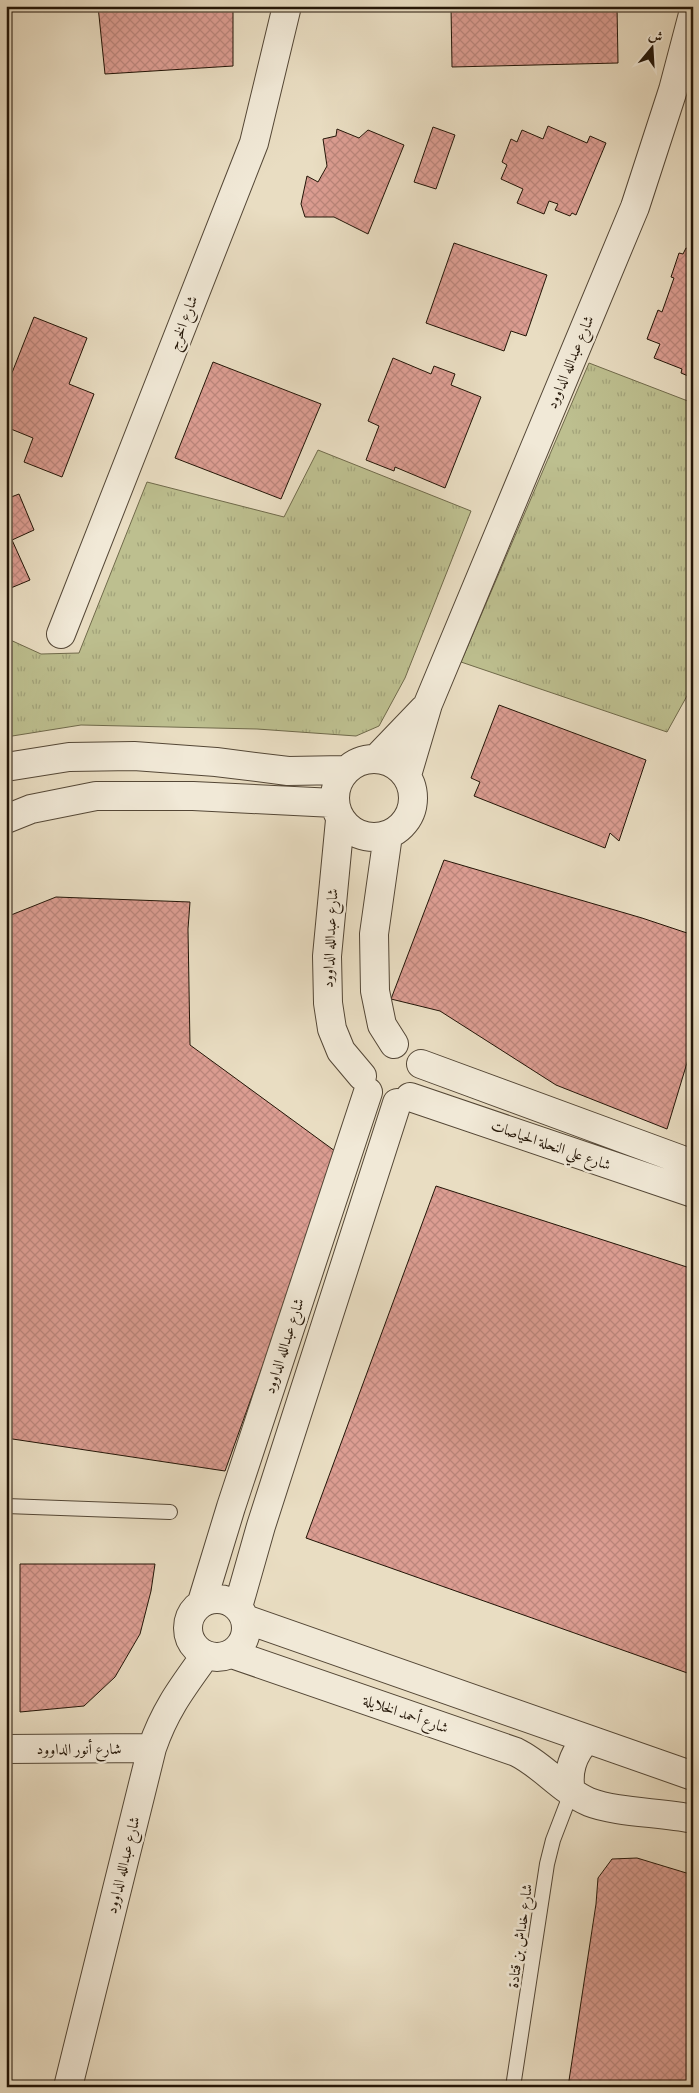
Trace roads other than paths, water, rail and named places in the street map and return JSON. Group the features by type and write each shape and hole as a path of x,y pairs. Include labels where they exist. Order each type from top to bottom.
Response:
{"street":[{"name":"شارع الخرج","path":"61,634 254,143 286,6"},
{"name":"شارع عبدالله الداوود","path":"407,776 428,704 635,207 673,90 693,14"},
{"name":"شارع عبدالله الداوود","path":"377,758 428,704"},
{"path":"6,767 69,757 134,756 216,762 288,771 345,770"},
{"path":"377,758 389,761 407,776 413,792 412,810 403,825 388,835 370,838 353,832 337,812 335,786 345,770 360,761 377,758"},
{"path":"6,819 31,809 96,796 193,796 337,812"},
{"name":"شارع عبدالله الداوود","path":"202,1602 230,1507 365,1084 341,1051 332,1029 328,1003 327,947 337,812"},
{"path":"388,835 374,934 375,992 382,1025 394,1044"},
{"path":"404,1100 382,1102 365,1084 366,1059 378,1047 394,1044 411,1050 421,1064 421,1082 404,1100 261,1526 242,1613 246,1632 242,1645 219,1655 195,1648 188,1637 187,1624 192,1611 202,1602 214,1598 227,1600 242,1613 693,1776"},
{"name":"شارع علي النحلة الحياصات","path":"421,1064 693,1164"},
{"name":"شارع علي النحلة الحياصات","path":"404,1100 693,1193"},
{"name":"شارع عبدالله الداوود","path":"68,2087 152,1748 160,1724 173,1700 219,1655"},
{"name":"شارع أحمد الخلايلة","path":"219,1655 516,1752 533,1762 571,1793 591,1803 693,1820"},
{"path":"571,1793 570,1769 579,1747 586,1738"},
{"name":"شارع أنور الداوود","path":"6,1749 152,1748"}],"lane":[{"path":"6,1506 170,1512"},
{"name":"شارع خداش بن قتادة","path":"513,2087 547,1864 553,1840 571,1793"}]}
